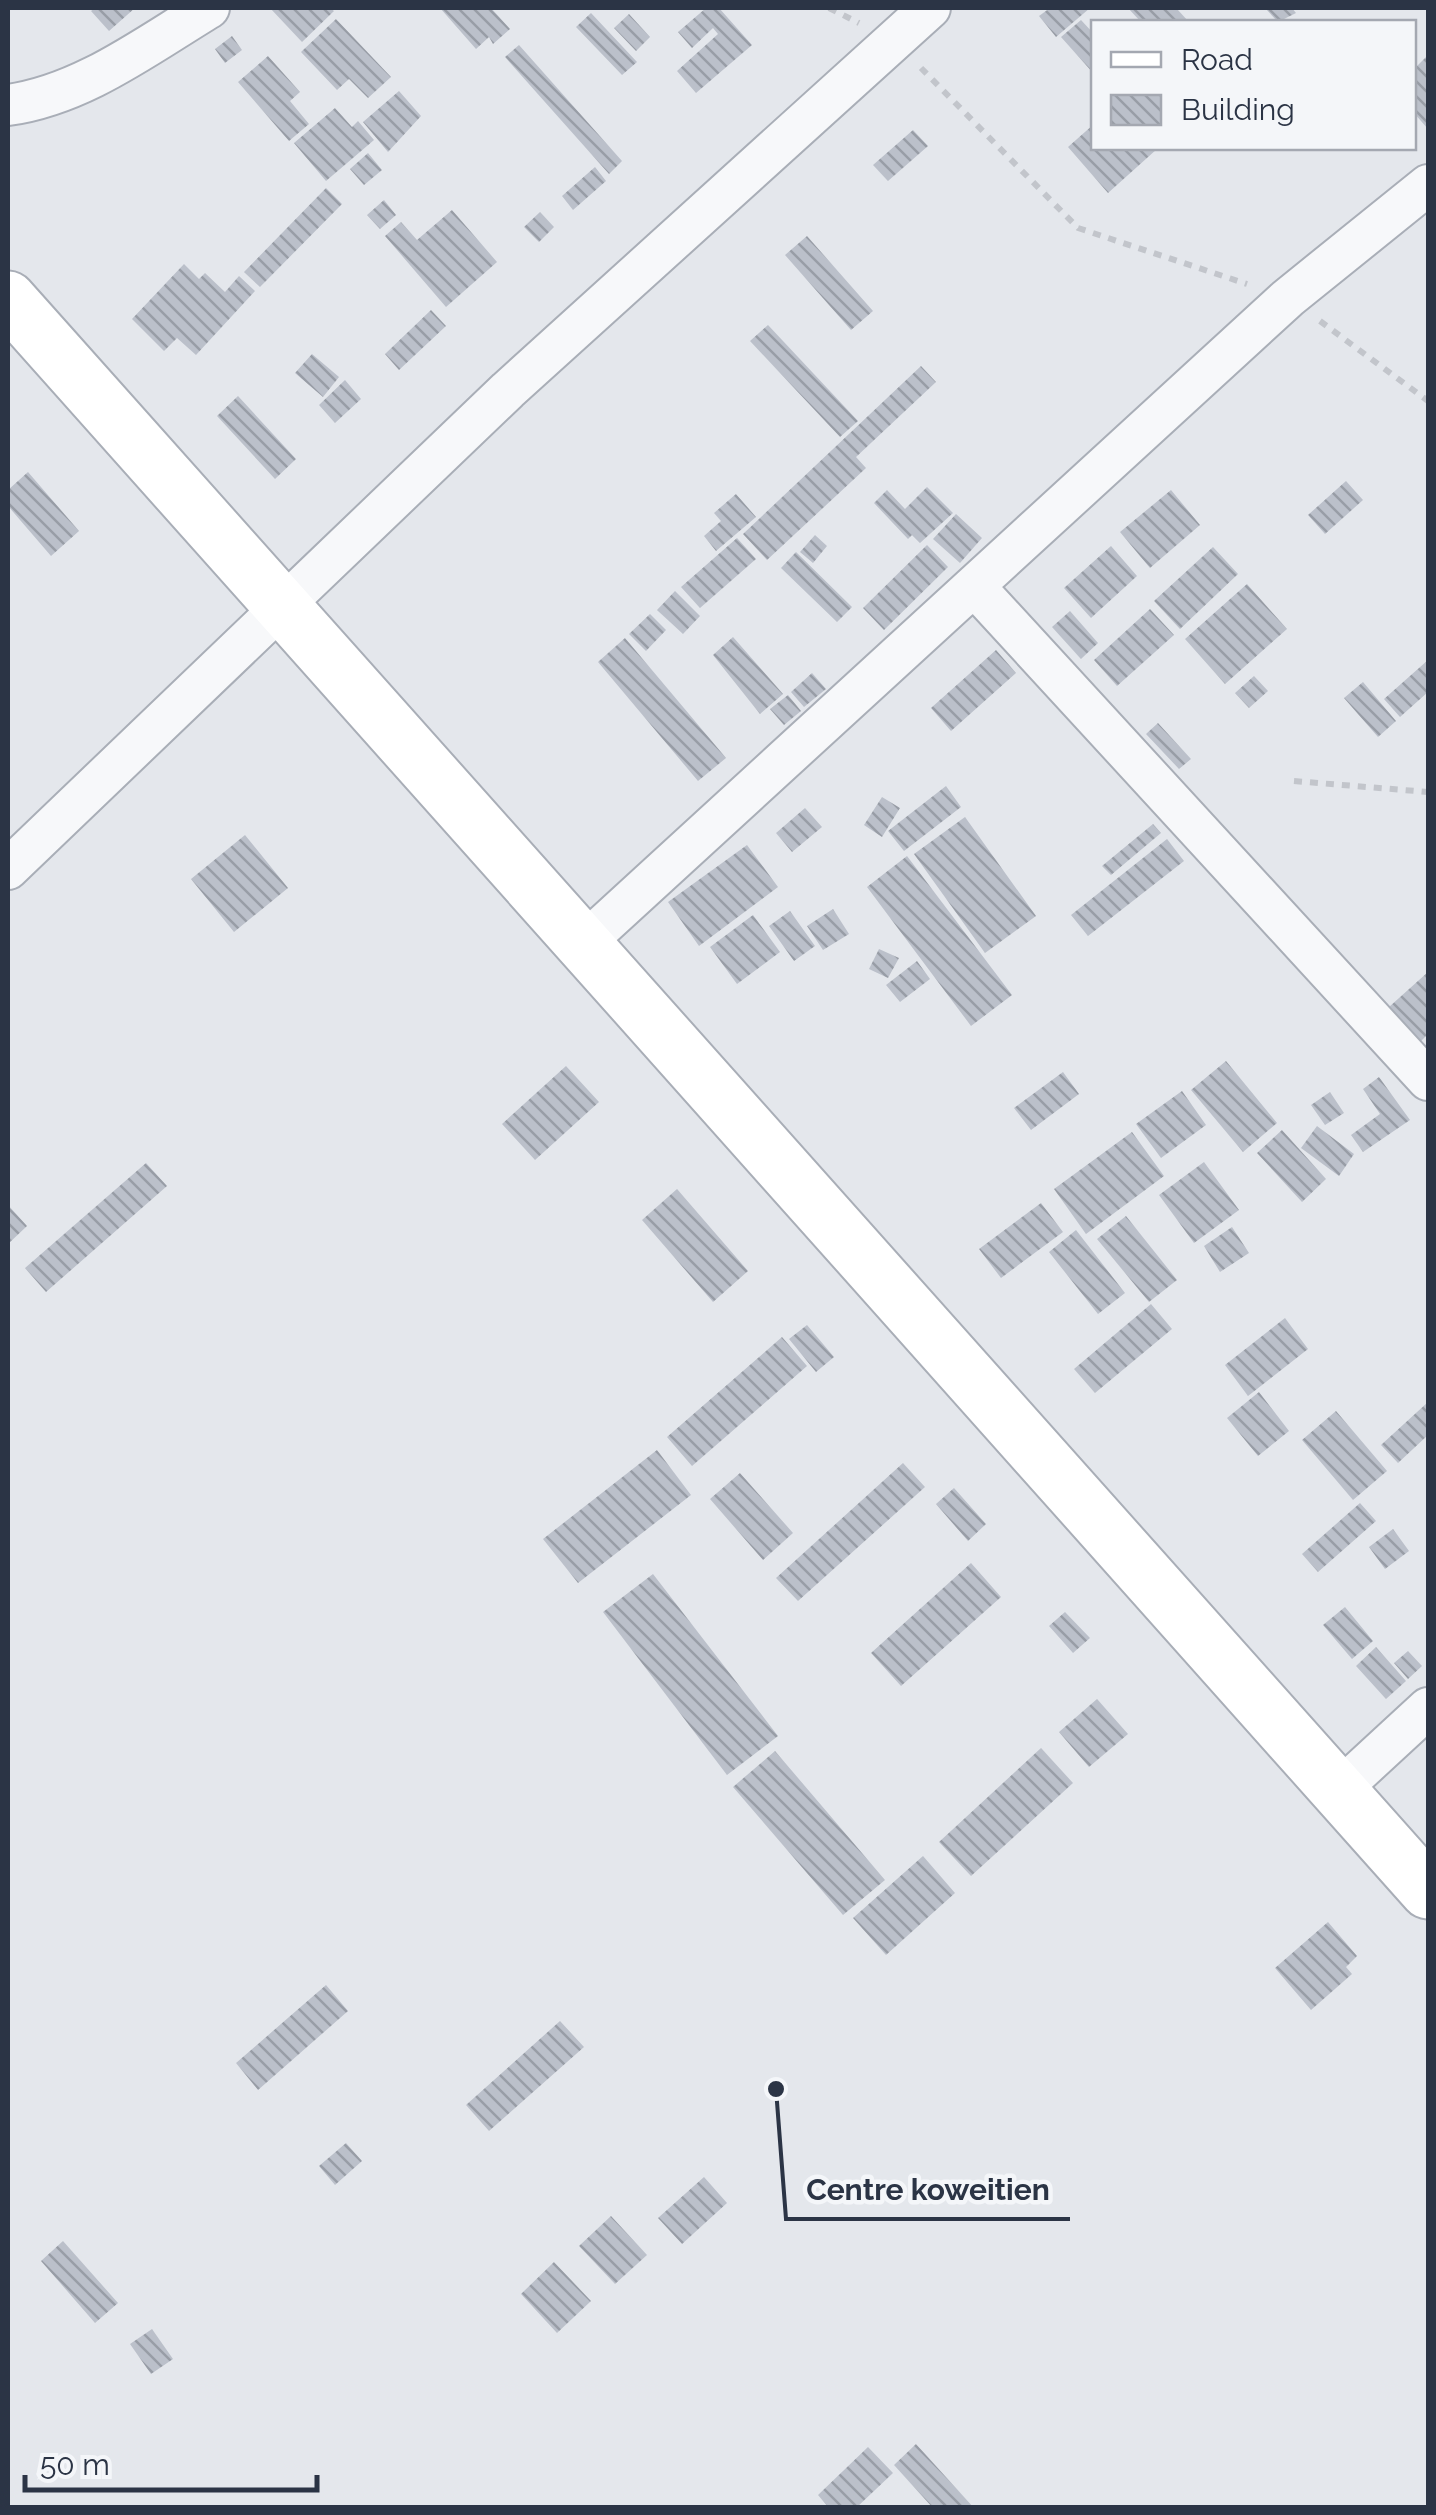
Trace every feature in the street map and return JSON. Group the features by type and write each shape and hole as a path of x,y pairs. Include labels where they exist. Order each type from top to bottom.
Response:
{"street":[{"path":"8,105 27,102 118,65 208,8"},
{"path":"8,869 281,602 508,390 930,8"},
{"path":"584,943 1288,298 1428,184"},
{"path":"8,299 1428,1890"},
{"path":"975,587 1428,1080"},
{"path":"1338,1790 1428,1708"}],"path":[{"path":"892,39 1078,228 1288,298 1428,400"},
{"path":"1294,781 1428,792"}],"building":[{"path":"135,8 109,31 91,11"},
{"path":"270,8 330,8 334,11 302,42"},
{"path":"440,8 491,8 510,29 493,44 489,37 476,49"},
{"path":"706,8 719,8 752,45 696,93 677,71 718,34 713,28 692,48 678,32"},
{"path":"1050,8 1090,8 1056,37 1039,16"},
{"path":"1128,8 1176,8 1187,20 1139,20"},
{"path":"1265,8 1292,8 1296,13 1282,20 1276,20"},
{"path":"591,13 637,62 622,75 576,27"},
{"path":"629,14 650,37 636,51 614,28"},
{"path":"336,19 391,77 368,98 349,79 337,90 301,52"},
{"path":"1081,20 1091,31 1091,71 1061,37"},
{"path":"232,36 242,50 225,63 215,49"},
{"path":"519,45 622,161 609,174 505,57"},
{"path":"1428,55 1428,129 1416,115 1416,67"},
{"path":"268,56 300,92 290,101 309,124 289,141 238,82"},
{"path":"399,91 421,116 388,152 363,122"},
{"path":"335,108 352,127 358,121 374,140 326,181 294,143"},
{"path":"1091,127 1091,150 1156,150 1108,193 1068,147"},
{"path":"913,130 928,146 888,181 873,165"},
{"path":"368,153 382,170 364,185 350,169"},
{"path":"595,167 606,181 573,210 562,196"},
{"path":"326,188 342,204 260,287 244,272"},
{"path":"384,200 396,215 380,229 367,215"},
{"path":"452,210 497,262 446,307 385,236 401,222 417,240"},
{"path":"540,212 554,227 539,242 524,227"},
{"path":"807,236 873,311 851,330 785,255"},
{"path":"184,264 199,279 205,273 225,292 239,276 255,291 196,355 177,338 164,351 132,319"},
{"path":"431,310 446,326 399,370 385,354"},
{"path":"768,325 858,421 840,437 750,341"},
{"path":"312,354 339,377 323,397 295,373"},
{"path":"921,366 936,382 856,457 866,468 767,560 743,534"},
{"path":"345,380 361,399 335,423 319,405"},
{"path":"238,396 296,459 275,479 217,416"},
{"path":"28,472 79,531 51,556 8,506 8,490"},
{"path":"1346,481 1363,500 1325,534 1308,515"},
{"path":"927,487 953,513 920,543 912,535 908,539 874,503 887,490 905,509"},
{"path":"1171,490 1200,525 1150,568 1120,532"},
{"path":"736,494 756,517 716,551 704,536 721,521 714,513"},
{"path":"956,514 982,538 960,563 933,539"},
{"path":"815,535 827,546 813,563 800,552"},
{"path":"737,538 756,559 700,608 681,587"},
{"path":"927,545 948,567 884,630 863,608"},
{"path":"1111,546 1137,576 1091,618 1064,588"},
{"path":"1213,547 1238,574 1180,629 1154,601"},
{"path":"796,552 852,607 837,622 781,568"},
{"path":"1247,584 1287,629 1225,684 1185,639"},
{"path":"675,591 700,616 683,634 657,610"},
{"path":"1150,609 1174,635 1117,686 1094,660"},
{"path":"1070,611 1098,643 1081,659 1052,627"},
{"path":"650,614 666,630 646,651 629,634"},
{"path":"733,637 783,694 760,714 713,655"},
{"path":"625,638 726,758 698,781 598,662"},
{"path":"996,650 1016,673 951,731 931,708"},
{"path":"1428,660 1428,692 1400,717 1384,699"},
{"path":"812,673 826,689 804,707 791,692"},
{"path":"1254,676 1268,691 1249,708 1235,693"},
{"path":"1363,682 1396,721 1378,737 1344,698"},
{"path":"788,695 801,711 784,725 770,709"},
{"path":"1158,723 1191,759 1179,769 1146,734"},
{"path":"946,786 961,807 904,851 888,831"},
{"path":"882,797 900,808 882,837 864,825"},
{"path":"805,808 822,827 792,852 776,833"},
{"path":"965,817 1036,916 985,953 914,854"},
{"path":"1153,824 1161,833 1111,875 1102,866"},
{"path":"245,835 288,888 234,932 191,879"},
{"path":"1167,839 1184,861 1088,936 1071,915"},
{"path":"747,845 778,887 699,946 668,902"},
{"path":"907,856 1012,995 971,1026 867,887"},
{"path":"833,909 849,934 823,950 807,926"},
{"path":"790,911 815,946 794,961 769,926"},
{"path":"753,915 780,952 737,984 710,947"},
{"path":"879,949 899,958 888,978 869,969"},
{"path":"917,961 930,979 900,1002 886,985"},
{"path":"1428,972 1428,1034 1420,1042 1389,1007"},
{"path":"1226,1061 1277,1123 1243,1152 1191,1090"},
{"path":"566,1066 599,1102 535,1160 502,1124"},
{"path":"1063,1072 1079,1094 1031,1130 1014,1108"},
{"path":"1379,1077 1410,1120 1363,1152 1351,1135 1380,1114 1363,1089"},
{"path":"1182,1091 1206,1125 1161,1158 1136,1124"},
{"path":"1330,1092 1344,1113 1325,1125 1311,1105"},
{"path":"1317,1126 1354,1154 1339,1176 1301,1148"},
{"path":"1282,1130 1326,1179 1302,1202 1257,1153"},
{"path":"1132,1132 1164,1176 1086,1234 1054,1189"},
{"path":"1204,1162 1239,1210 1194,1243 1159,1195"},
{"path":"146,1163 167,1186 46,1292 25,1268"},
{"path":"677,1189 748,1271 713,1302 642,1220"},
{"path":"1041,1203 1063,1232 1001,1278 979,1249"},
{"path":"8,1205 27,1226 8,1244"},
{"path":"1126,1216 1177,1280 1149,1302 1097,1239"},
{"path":"1232,1227 1249,1253 1220,1272 1204,1246"},
{"path":"1076,1230 1125,1293 1098,1314 1049,1252"},
{"path":"1151,1304 1172,1329 1095,1393 1074,1369"},
{"path":"1285,1318 1308,1349 1248,1396 1225,1365"},
{"path":"807,1325 834,1357 816,1372 789,1339"},
{"path":"782,1337 807,1366 692,1466 667,1437"},
{"path":"1259,1392 1289,1431 1258,1456 1227,1418"},
{"path":"1428,1402 1428,1435 1398,1463 1381,1445"},
{"path":"1336,1411 1387,1471 1353,1500 1302,1440"},
{"path":"657,1450 691,1495 578,1583 543,1539"},
{"path":"903,1463 925,1487 798,1601 776,1578"},
{"path":"740,1473 793,1533 763,1560 710,1499"},
{"path":"954,1488 986,1524 968,1541 936,1504"},
{"path":"1360,1503 1376,1521 1318,1572 1302,1554"},
{"path":"1393,1529 1409,1551 1385,1569 1369,1547"},
{"path":"971,1563 1001,1597 901,1686 871,1653"},
{"path":"653,1574 778,1736 727,1775 603,1612"},
{"path":"1345,1607 1373,1641 1352,1659 1323,1625"},
{"path":"1065,1612 1090,1638 1073,1653 1049,1626"},
{"path":"1376,1647 1406,1681 1386,1699 1356,1666"},
{"path":"1408,1651 1422,1666 1408,1679 1394,1663"},
{"path":"1097,1699 1128,1734 1089,1767 1059,1732"},
{"path":"1041,1748 1073,1783 971,1876 939,1842"},
{"path":"775,1751 885,1880 843,1915 733,1787"},
{"path":"923,1856 955,1893 886,1955 853,1918"},
{"path":"1328,1922 1357,1956 1346,1967 1352,1974 1311,2010 1275,1968"},
{"path":"326,1985 348,2011 258,2090 236,2063"},
{"path":"560,2021 584,2047 489,2131 466,2105"},
{"path":"346,2143 362,2161 335,2185 319,2166"},
{"path":"704,2177 727,2203 682,2244 658,2218"},
{"path":"611,2216 647,2255 615,2284 579,2246"},
{"path":"63,2241 118,2303 95,2323 41,2261"},
{"path":"554,2262 591,2301 557,2333 521,2294"},
{"path":"152,2329 173,2359 151,2374 130,2344"},
{"path":"916,2444 974,2508 933,2508 894,2465"},
{"path":"868,2447 893,2473 856,2508 829,2508 818,2495"}],"place":[{"name":"Centre koweitien","path":"776,2089"}]}
